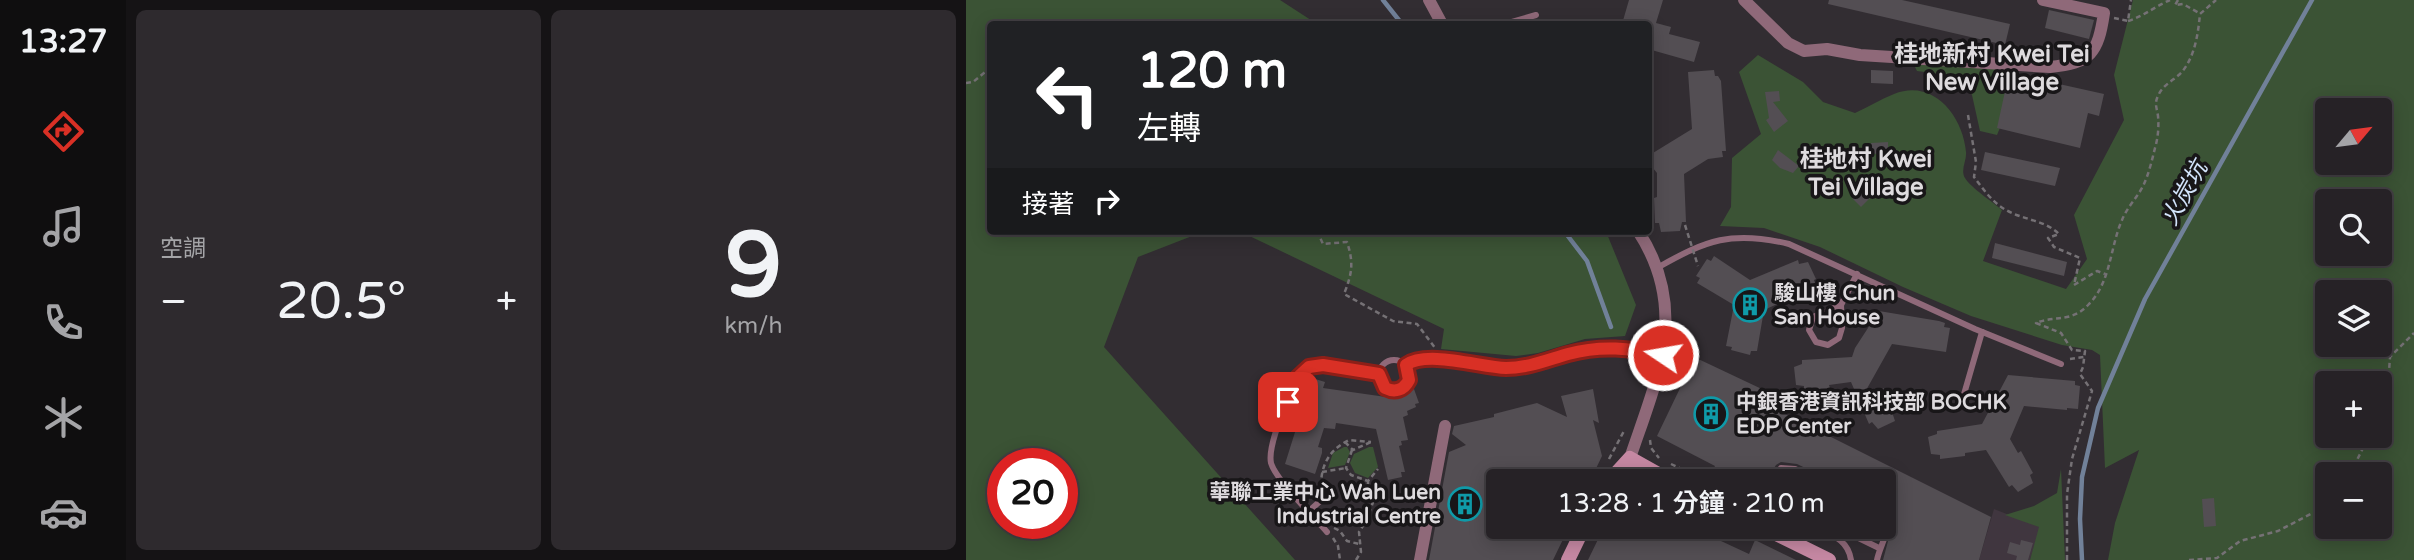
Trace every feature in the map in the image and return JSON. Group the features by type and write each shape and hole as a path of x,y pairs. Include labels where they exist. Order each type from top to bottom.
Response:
{"street":[{"path":"1429,0 1440,21"},
{"path":"1744,0 1788,43 1804,51 1828,49 1860,55 2050,67 2069,65 2087,57 2099,43 2104,13 2043,0"},
{"path":"1620,469 1630,458 1663,355 1666,315 1664,295 1657,268 1640,235"},
{"path":"1420,560 1445,426"},
{"path":"1630,458 1650,469"},
{"path":"1568,560 1578,539"},
{"path":"1786,539 1829,560"}],"lane":[{"path":"1518,21 1535,15"},
{"path":"1657,268 1690,249 1721,239 1766,238 1789,244 1982,332 2062,364"},
{"path":"1841,305 1813,317 1809,330 1816,342 1828,345 1839,338 1842,328 1841,305 1857,274"},
{"path":"1962,401 1982,332"},
{"path":"1406,365 1417,359 1506,368 1529,366 1569,354 1624,347 1663,355"},
{"path":"1397,360 1406,365 1409,380 1399,390 1385,388 1379,374 1387,361 1397,360"},
{"path":"1329,532 1277,475 1270,456 1296,379 1304,370 1316,365 1379,374"},
{"path":"1308,511 1327,495"},
{"path":"1838,539 1849,548 1851,560"},
{"path":"1861,539 1879,548"},
{"path":"1877,560 1884,539"}],"path":[{"path":"2128,21 2131,0"},
{"path":"2104,16 2128,21 2148,14 2153,8 2169,0"},
{"path":"2178,0 2175,5 2183,4 2200,14"},
{"path":"2067,560 2067,494 2072,459 2092,391 2080,374 2085,351 2072,350 2061,332 2036,323 2070,318 2090,304 2106,274 2116,235 2128,208 2144,184 2158,132 2155,105 2158,94 2182,71 2189,60 2198,32 2200,14 2216,0"},
{"path":"966,83 974,82 987,71"},
{"path":"1968,115 1976,162 1974,177 1986,192 2006,210 2052,228 2059,234 2048,238 2054,247 2080,258 2074,285 2097,271 2106,274"},
{"path":"1685,225 1698,266"},
{"path":"1319,235 1323,244 1347,242 1353,273 1345,294 1393,321 1417,324 1438,352"},
{"path":"2389,371 2390,357 2414,333"},
{"path":"2073,357 2084,357"},
{"path":"1607,461 1625,431"},
{"path":"1650,433 1651,447 1659,458"},
{"path":"1321,488 1322,472 1328,455 1345,442 1354,439 1371,442 1352,450 1346,468"},
{"path":"1345,442 1352,450"},
{"path":"1671,464 1681,469"},
{"path":"1322,472 1346,468"},
{"path":"1346,468 1351,475 1368,481"},
{"path":"1373,502 1368,481 1378,469"},
{"path":"1356,560 1360,554 1359,532 1367,520 1373,502 1383,491"},
{"path":"2189,560 2217,558 2240,541 2278,531 2315,512"},
{"path":"1340,560 1337,543 1329,532 1331,527 1337,528 1348,542 1359,544"}],"shaded area":[{"path":"1994,509 2040,527 2030,560 1979,560"}],"green space":[{"path":"966,0 1280,0 1312,21 987,21 987,235 1195,235 1138,257 1104,347 1295,560 966,560"},
{"path":"2133,0 2414,0 2414,560 2108,560 2115,523 2139,450 2105,468 2100,355 2092,350 2062,345 1971,316 1820,247 1764,228 1720,226 1731,207 1732,158 1761,134 1739,72 1758,55 1803,82 1823,102 1855,113 1908,90 1921,91 1944,104 1959,126 1964,139 1965,178 2002,210 1983,261 2066,289 2087,259 2074,215 2124,120 2114,75"},
{"path":"1906,49 1927,49 1977,68 2014,70 2006,113 1997,135 1980,131 1972,95 1963,77 1917,71"},
{"path":"1247,235 1607,235 1636,305 1625,336 1585,339 1538,353 1516,356 1441,349 1444,329"},
{"path":"1344,447 1350,452 1345,465 1328,468 1333,453"},
{"path":"1373,447 1378,467 1368,478 1355,473 1350,463 1354,454"},
{"path":"2061,469 2065,560 2030,560 2039,527 2005,515 2034,506 2057,493"}],"building":[{"path":"1629,0 1663,0 1656,23 1671,27 1669,34 1700,42 1694,62 1652,50 1652,21 1623,21"},
{"path":"1829,0 1902,0 2010,24 2005,45 1828,4"},
{"path":"2049,10 2094,20 2089,39 2045,28"},
{"path":"1714,70 1715,76 1721,81 1726,151 1722,151 1723,157 1708,159 1684,174 1686,222 1682,222 1680,231 1661,232 1659,223 1655,223 1657,173 1652,167 1652,154 1692,129 1688,72"},
{"path":"1871,70 1893,71 1893,84 1871,83"},
{"path":"2009,73 2104,94 2099,116 2088,113 2080,148 1997,128"},
{"path":"1779,91 1780,101 1773,102 1788,121 1774,132 1766,120 1769,118 1765,92"},
{"path":"1888,142 1888,153 1872,154 1871,143"},
{"path":"1778,150 1799,166 1793,173 1780,168 1772,160"},
{"path":"1985,152 2060,168 2055,186 1981,170"},
{"path":"1860,189 1870,198 1861,207 1852,198"},
{"path":"1995,243 2067,262 2064,276 1992,258"},
{"name":"駿山樓 Chun San House","path":"1714,256 1750,280 1798,260 1799,264 1808,262 1816,279 1815,283 1804,287 1806,291 1764,310 1757,351 1751,351 1750,355 1726,346 1734,305 1697,283 1700,278 1696,276 1707,259 1711,261"},
{"path":"1879,311 1939,321 1945,323 1944,327 1950,328 1946,352 1892,344 1860,401 1884,388 1896,410 1892,412 1895,421 1878,429 1872,422 1869,424 1851,382 1829,385 1830,388 1804,390 1804,386 1796,385 1794,367 1802,364 1802,360 1852,357"},
{"path":"1675,348 1766,391 1761,402 1895,469 1807,469 1797,464 1781,462 1774,469 1713,469 1715,466 1657,436 1683,382 1672,375"},
{"path":"2008,375 2075,381 2075,385 2080,386 2078,409 2024,406 2010,439 2018,453 2021,451 2033,473 2030,475 2033,483 2018,492 2012,485 2009,487 1986,450 1940,459 1940,455 1931,454 1928,437 1937,434 1937,431 1982,424"},
{"path":"1312,378 1325,382 1323,388 1386,397 1414,389 1419,403 1403,417 1408,440 1401,441 1402,445 1399,446 1405,472 1401,472 1402,477 1388,480 1376,429 1336,423 1335,429 1324,428 1318,447 1322,448 1322,453 1315,474 1285,464"},
{"name":"華聯工業中心 Wah Luen Industrial Centre","path":"1593,389 1599,423 1593,420 1602,456 1596,469 1486,469 1486,539 1563,539 1553,560 1429,560 1449,452 1466,445 1452,434 1454,426 1537,403 1567,417 1561,396"},
{"path":"1896,470 1991,517 1979,560 1883,560 1889,539 1896,539"},
{"path":"2214,498 2216,526 2204,527 2202,499"},
{"path":"1598,539 1722,539 1721,541 1749,554 1755,540 1796,560 1588,560"},
{"path":"2021,540 2033,543 2028,560 2016,560 2017,556 2007,553 2010,542 2020,545"}],"waterway":[{"path":"1383,0 1400,21"},
{"name":"火炭坑","path":"2082,560 2082,477 2098,408 2145,299 2312,0"},
{"path":"1567,235 1587,261 1611,327"}],"place":[{"name":"駿山樓 Chun San House","path":"1750,305"},
{"name":"中銀香港資訊科技部 BOCHK EDP Center","path":"1711,414"},
{"name":"華聯工業中心 Wah Luen Industrial Centre","path":"1465,504"}],"district":[{"name":"桂地新村 Kwei Tei New Village","path":"1992,68"},
{"name":"桂地村 Kwei Tei Village","path":"1866,173"}],"route":[{"path":"1288,402 1296,379 1309,367 1316,365 1379,374 1381,384 1394,391 1407,384 1410,375 1406,365 1417,359 1516,368 1605,348 1624,347 1663,355"}]}
